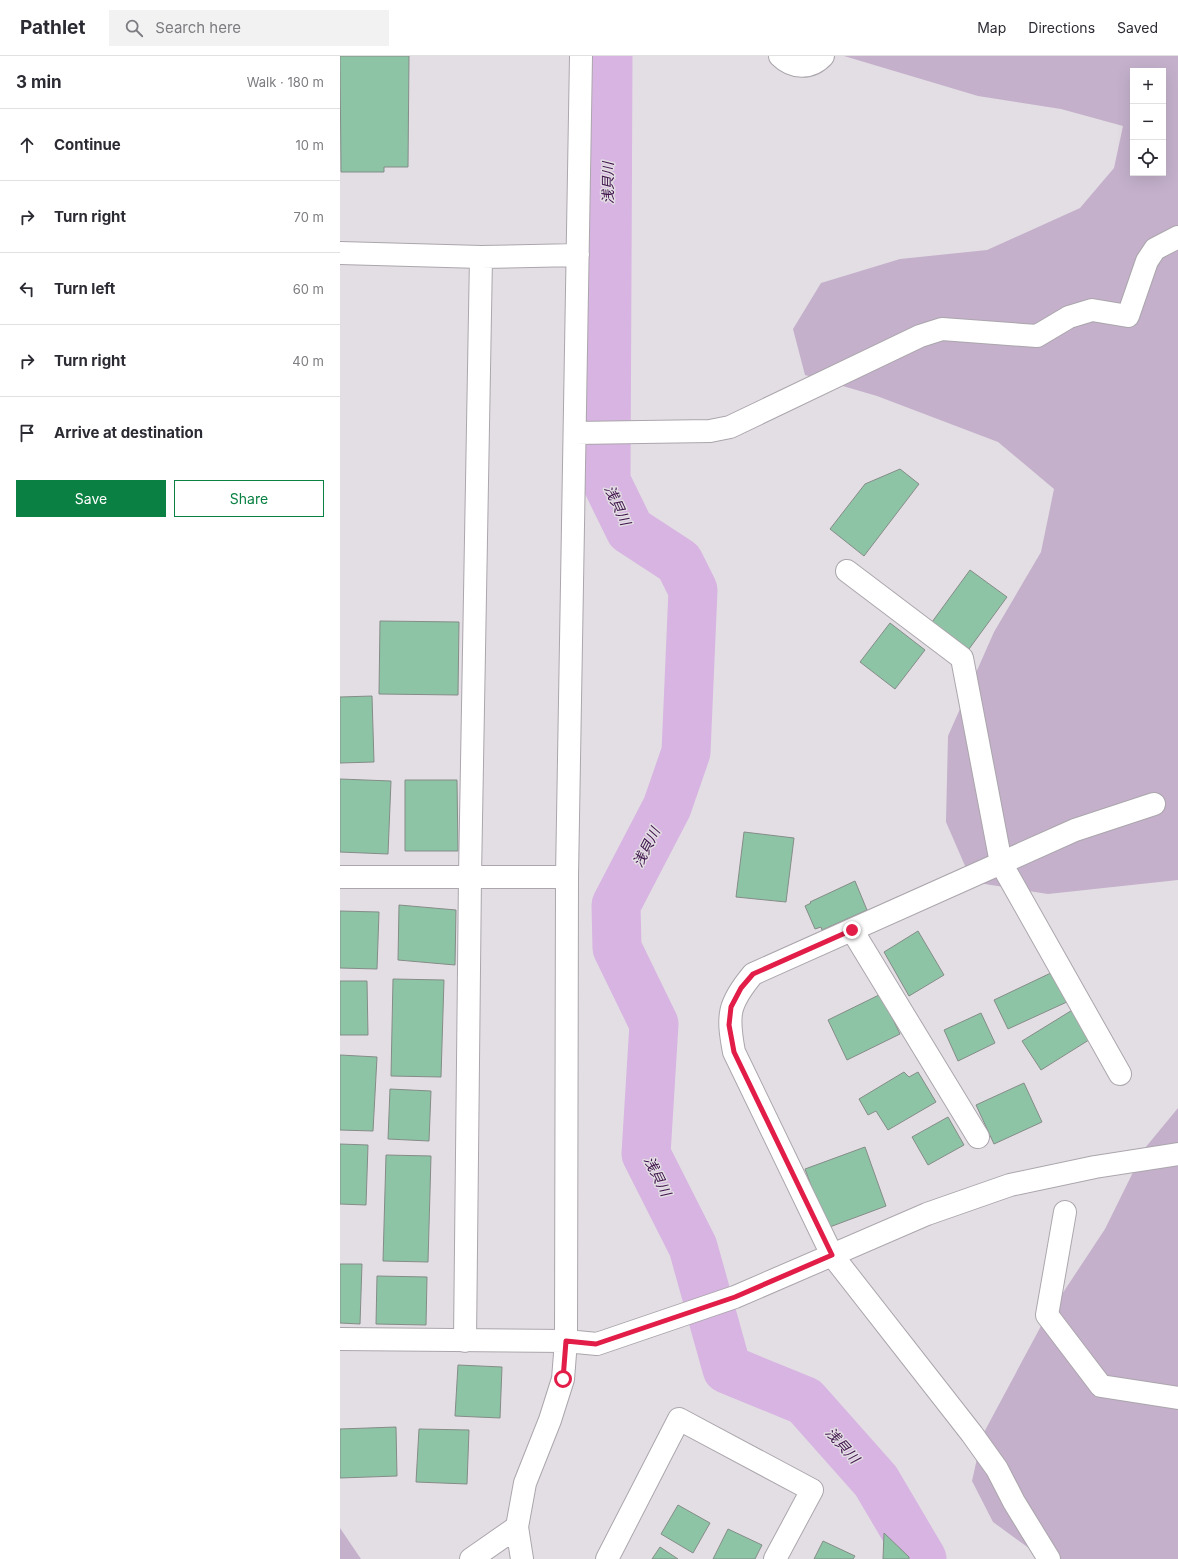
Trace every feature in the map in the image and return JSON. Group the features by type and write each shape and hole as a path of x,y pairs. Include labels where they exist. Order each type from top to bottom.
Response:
{"street":[{"path":"522,1559 517,1527 525,1483 550,1420 563,1379 566,1341 567,877 581,56"},
{"path":"780,56 786,62 801,67 818,62 823,56"},
{"path":"574,433 710,431 730,427 920,336 942,329 1037,336 1069,317 1092,310 1128,316 1147,262 1151,255 1155,249 1178,237"},
{"path":"340,253 480,257 578,255"},
{"path":"465,1341 470,876 480,257"},
{"path":"848,571 962,658 1001,863 1120,1074"},
{"path":"1048,1559 997,1470 972,1434 832,1255 734,1052 729,1025 731,1007 741,988 753,974 1075,830 1154,804"},
{"path":"340,877 567,877"},
{"path":"852,930 978,1137"},
{"path":"340,1339 566,1341 596,1344 735,1297 797,1272 832,1255 927,1214 1010,1185 1095,1167 1178,1154"},
{"path":"1065,1212 1047,1315 1101,1386 1178,1398"},
{"path":"607,1559 679,1419 812,1490 775,1559"},
{"path":"471,1559 517,1527"}],"shaded area":[{"path":"844,56 1178,56 1178,880 1048,894 972,882 946,822 948,736 994,632 1041,552 1054,489 998,442 877,396 805,375 793,329 821,283 900,259 987,250 1080,208 1114,168 1123,126 1061,109 978,96"},
{"path":"1178,1108 1178,1559 1044,1559 993,1522 972,1481 982,1436 1041,1326 1105,1229 1145,1148"},
{"path":"340,1528 361,1559 340,1559"}],"building":[{"path":"340,56 409,56 408,167 384,167 384,172 341,172"},
{"path":"900,469 919,484 864,556 830,529 865,484"},
{"path":"970,570 1007,597 969,649 932,622"},
{"path":"380,621 459,622 458,695 379,694"},
{"path":"890,623 925,650 895,689 860,662"},
{"path":"372,696 374,762 340,763 340,697"},
{"path":"340,779 391,781 388,854 340,852"},
{"path":"405,780 457,780 458,851 405,851"},
{"path":"744,832 794,838 786,902 736,897"},
{"path":"855,881 867,910 822,930 821,927 815,929 805,906 811,903 810,902"},
{"path":"399,905 456,910 455,965 398,960"},
{"path":"340,911 379,912 377,969 340,968"},
{"path":"918,931 944,975 909,996 884,952"},
{"path":"1055,971 1069,1001 1008,1029 994,1000"},
{"path":"393,979 444,980 441,1077 391,1076"},
{"path":"340,981 367,981 368,1035 340,1035"},
{"path":"881,994 900,1034 847,1060 828,1020"},
{"path":"1074,1009 1092,1038 1041,1070 1022,1041"},
{"path":"981,1013 995,1043 958,1061 944,1030"},
{"path":"340,1055 377,1057 373,1131 340,1130"},
{"path":"904,1072 909,1077 918,1072 936,1102 888,1130 876,1111 868,1115 859,1099"},
{"path":"1024,1083 1042,1122 994,1144 976,1105"},
{"path":"390,1089 431,1091 429,1141 388,1139"},
{"path":"948,1117 964,1145 928,1165 912,1137"},
{"path":"340,1144 368,1145 366,1205 340,1204"},
{"path":"865,1147 886,1206 827,1228 805,1169"},
{"path":"386,1155 431,1156 428,1262 383,1261"},
{"path":"340,1264 362,1264 360,1324 340,1323"},
{"path":"377,1276 427,1277 426,1325 376,1324"},
{"path":"458,1365 502,1367 500,1418 455,1416"},
{"path":"396,1427 397,1476 340,1478 340,1429"},
{"path":"419,1429 469,1430 467,1484 416,1482"},
{"path":"678,1505 710,1523 693,1553 661,1534"},
{"path":"728,1529 762,1545 755,1559 713,1559"},
{"path":"884,1533 909,1557 909,1559 883,1559"},
{"path":"823,1541 855,1556 853,1559 814,1559"},
{"path":"660,1547 678,1559 652,1559"}],"waterway":[{"name":"浅貝川","path":"608,56 606,481 630,530 679,562 693,590 686,752 667,807 616,905 617,948 654,1024 646,1154 693,1247 727,1369 805,1401 876,1481 922,1559"}],"route":[{"path":"563,1379 566,1341 596,1344 735,1297 797,1272 832,1255 734,1052 729,1025 731,1007 741,988 753,974 852,930"}]}
